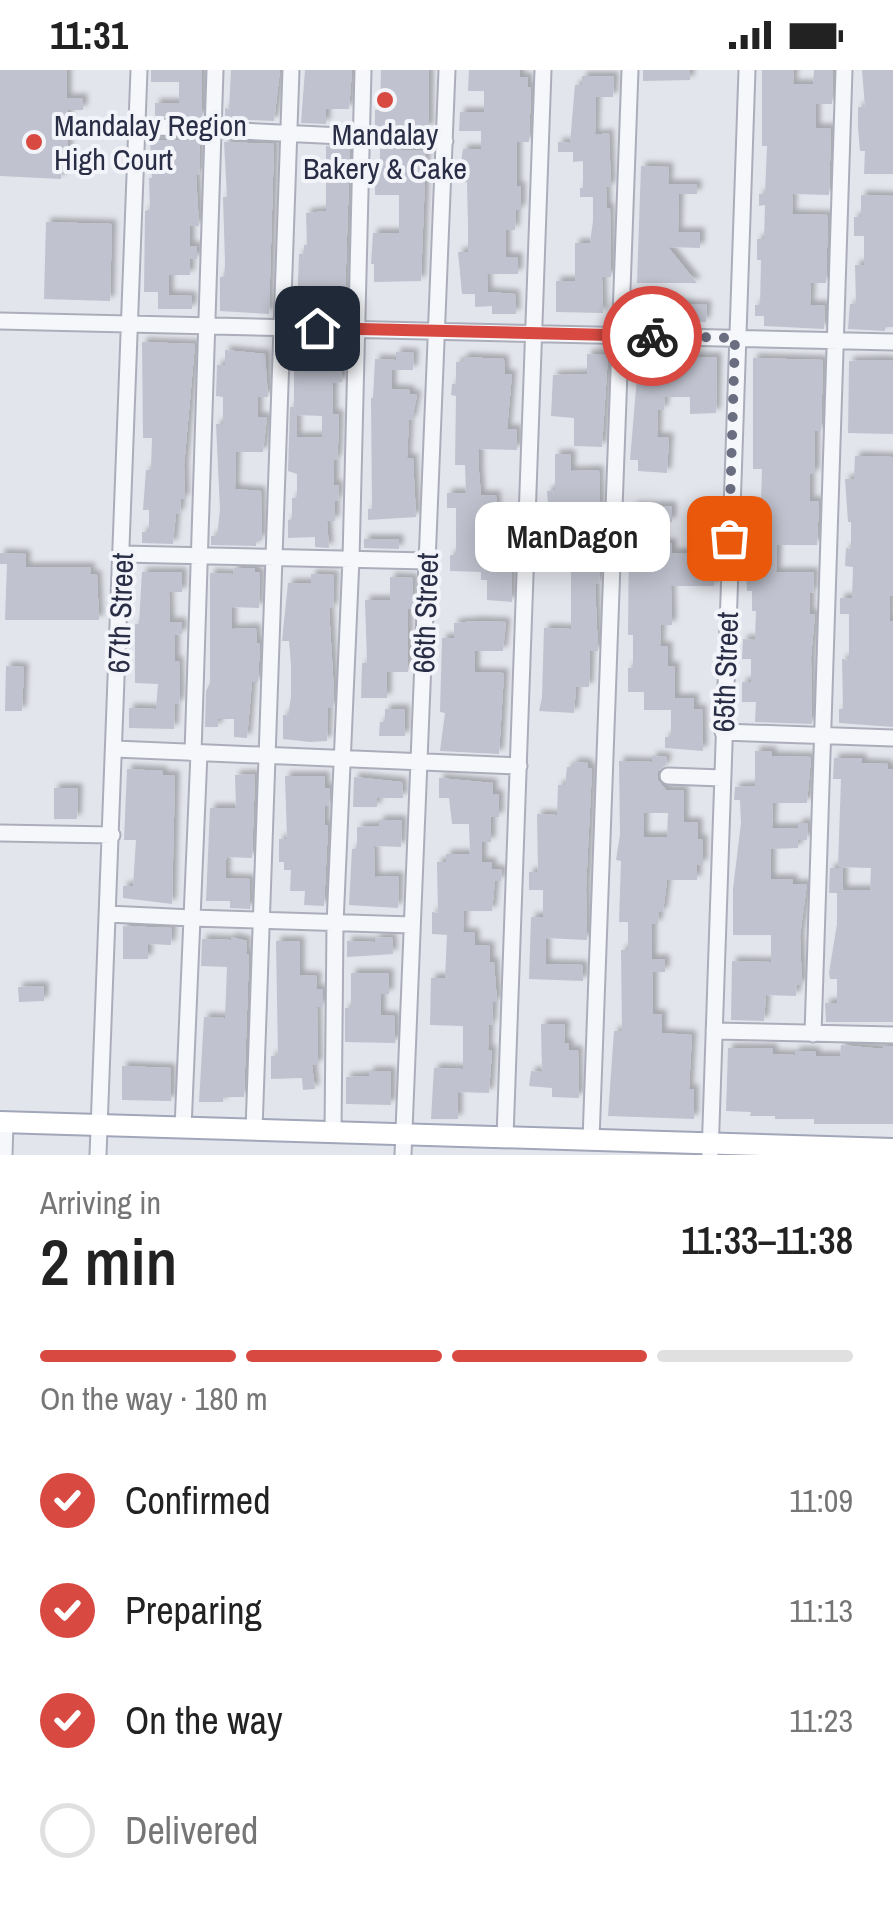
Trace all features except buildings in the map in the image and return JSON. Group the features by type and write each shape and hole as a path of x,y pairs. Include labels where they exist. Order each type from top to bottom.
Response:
{"main road":[{"path":"2,1123 333,1132 403,1145 506,1137 710,1149 893,1149"}],"street":[{"name":"67th Street","path":"98,1155 139,70"},
{"path":"184,1128 198,554 216,70"},
{"path":"254,1130 291,70"},
{"path":"333,1132 335,924 364,70"},
{"name":"66th Street","path":"403,1145 447,70"},
{"path":"506,1137 543,70"},
{"path":"592,1140 630,70"},
{"name":"65th Street","path":"710,1149 747,70"},
{"path":"813,1034 844,70"},
{"path":"137,126 444,141"},
{"path":"0,321 893,342"},
{"path":"122,554 427,561"},
{"path":"724,732 893,738"},
{"path":"115,749 519,766"},
{"path":"668,776 722,778"},
{"path":"0,833 112,835"},
{"path":"108,914 412,925"},
{"path":"714,1031 893,1035"},
{"path":"2,1123 4,1155"}],"way so far":[{"path":"652,336 735,338 729,538"}],"place":[{"name":"Mandalay Bakery & Cake","path":"385,100"},
{"name":"Mandalay Region High Court","path":"34,142"},
{"name":"ManDagon","path":"729,538"}],"route":[{"path":"317,328 652,336"}]}
